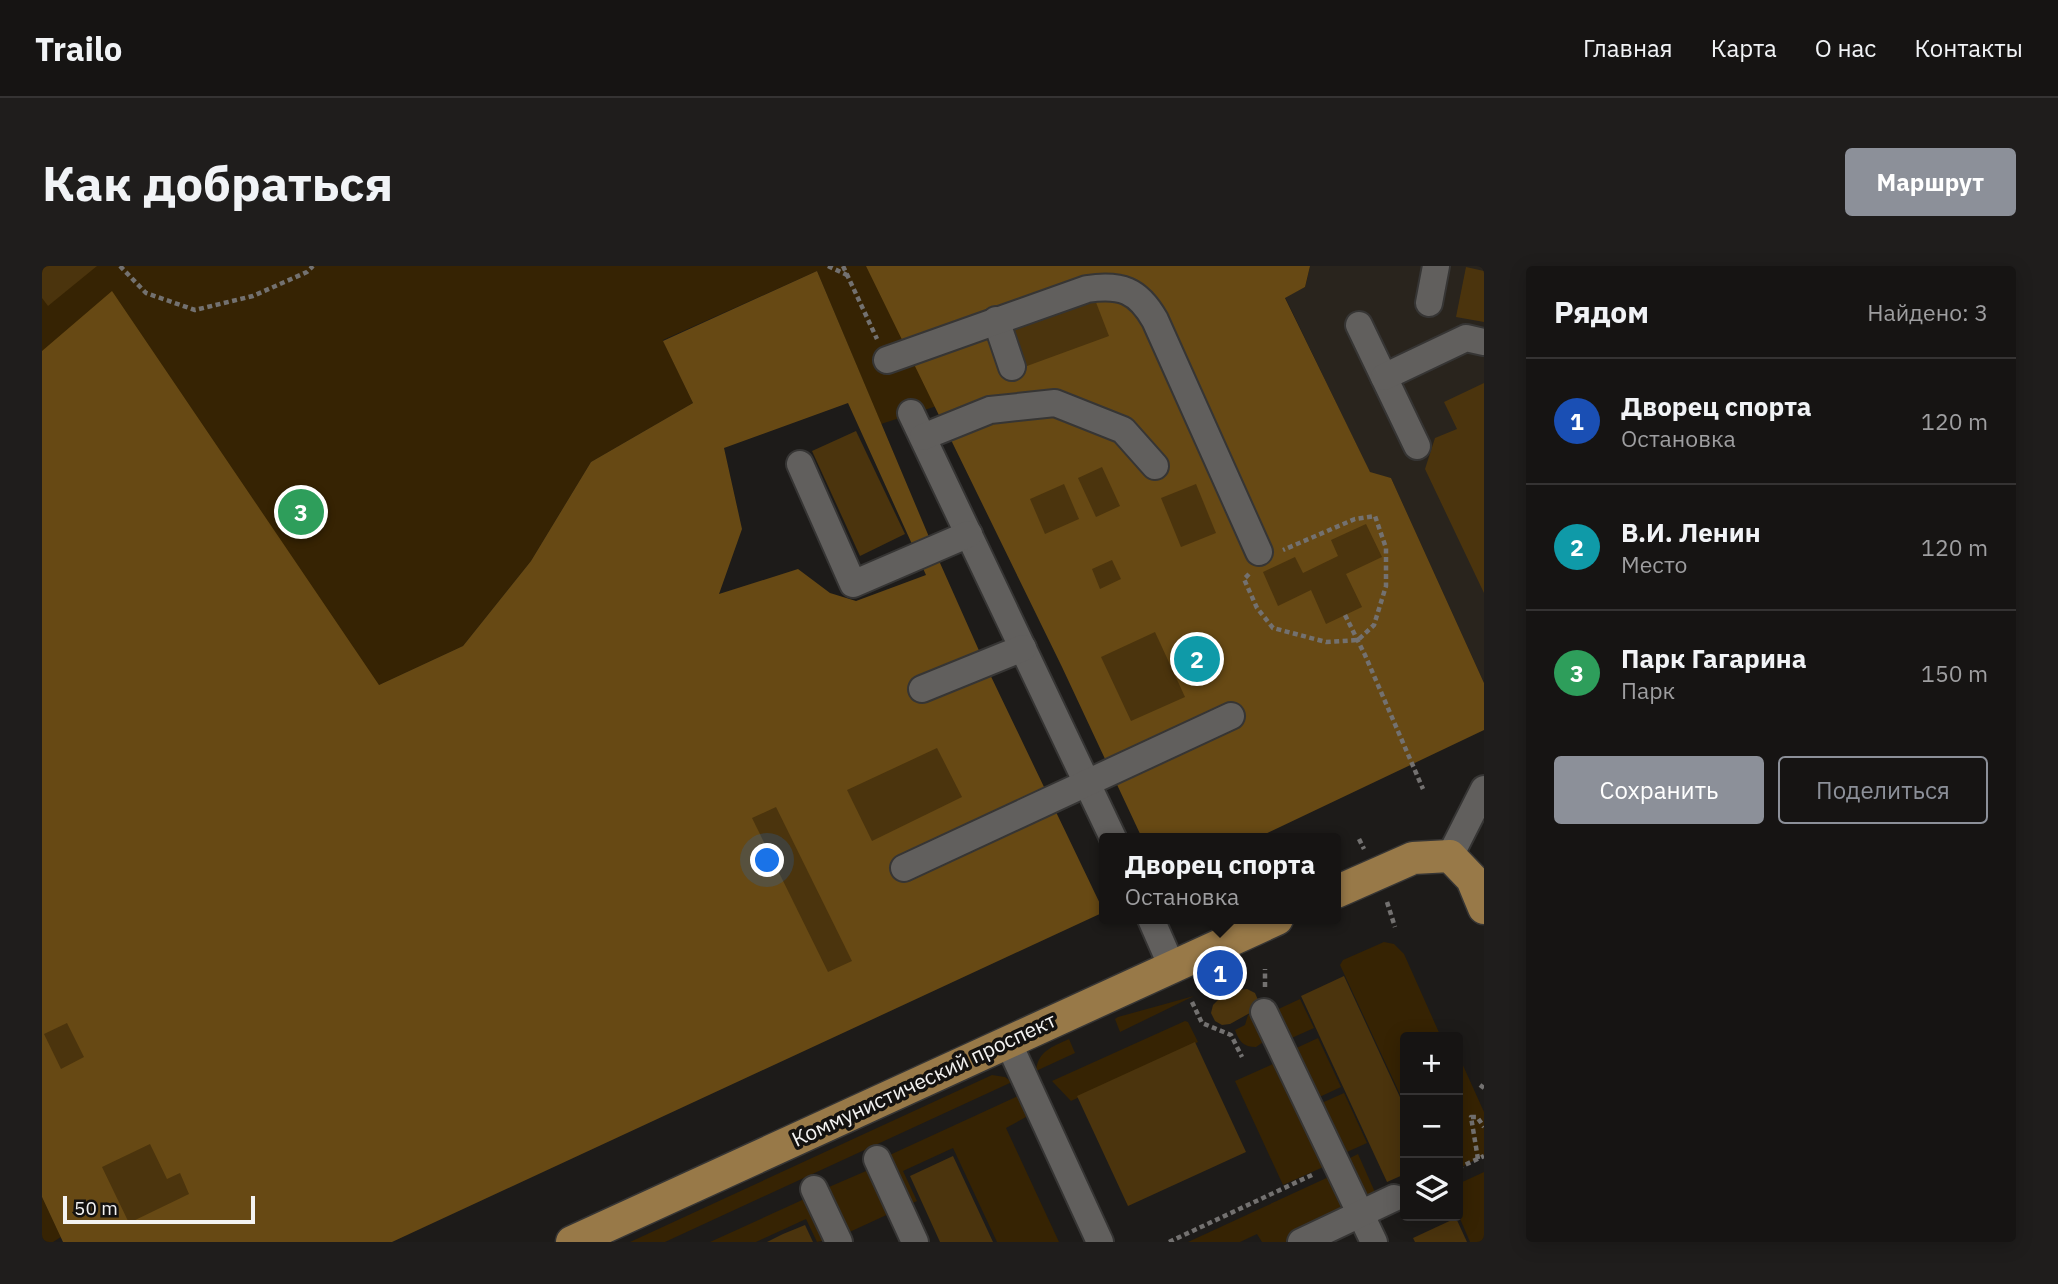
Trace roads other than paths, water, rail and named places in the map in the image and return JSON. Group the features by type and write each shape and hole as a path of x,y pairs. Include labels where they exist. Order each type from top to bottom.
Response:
{"main road":[{"path":"1341,889 1413,858 1450,856 1472,879 1484,908"},
{"name":"Коммунистический проспект","path":"572,1242 1266,924"}],"street":[{"path":"1429,303 1436,266"},
{"path":"887,360 1087,289 1107,286 1123,288 1141,300 1155,320 1261,555"},
{"path":"996,320 1012,353"},
{"path":"1359,325 1417,446"},
{"path":"1384,377 1466,338 1484,342"},
{"path":"923,437 990,410 1055,403 1123,430 1155,466"},
{"path":"911,413 1110,833"},
{"path":"800,464 853,584 969,534"},
{"path":"922,689 1023,648"},
{"path":"904,868 1231,716"},
{"path":"1450,856 1484,789"},
{"path":"1152,924 1172,967"},
{"path":"1264,1012 1374,1242"},
{"path":"1008,1042 1100,1242"},
{"path":"877,1159 915,1242"},
{"path":"814,1189 839,1242"},
{"path":"1301,1242 1394,1198"}],"place":[{"name":"Парк Гагарина","path":"301,512"},
{"name":"В.И. Ленин","path":"1197,659"},
{"name":"Дворец спорта","path":"1220,973"}]}
